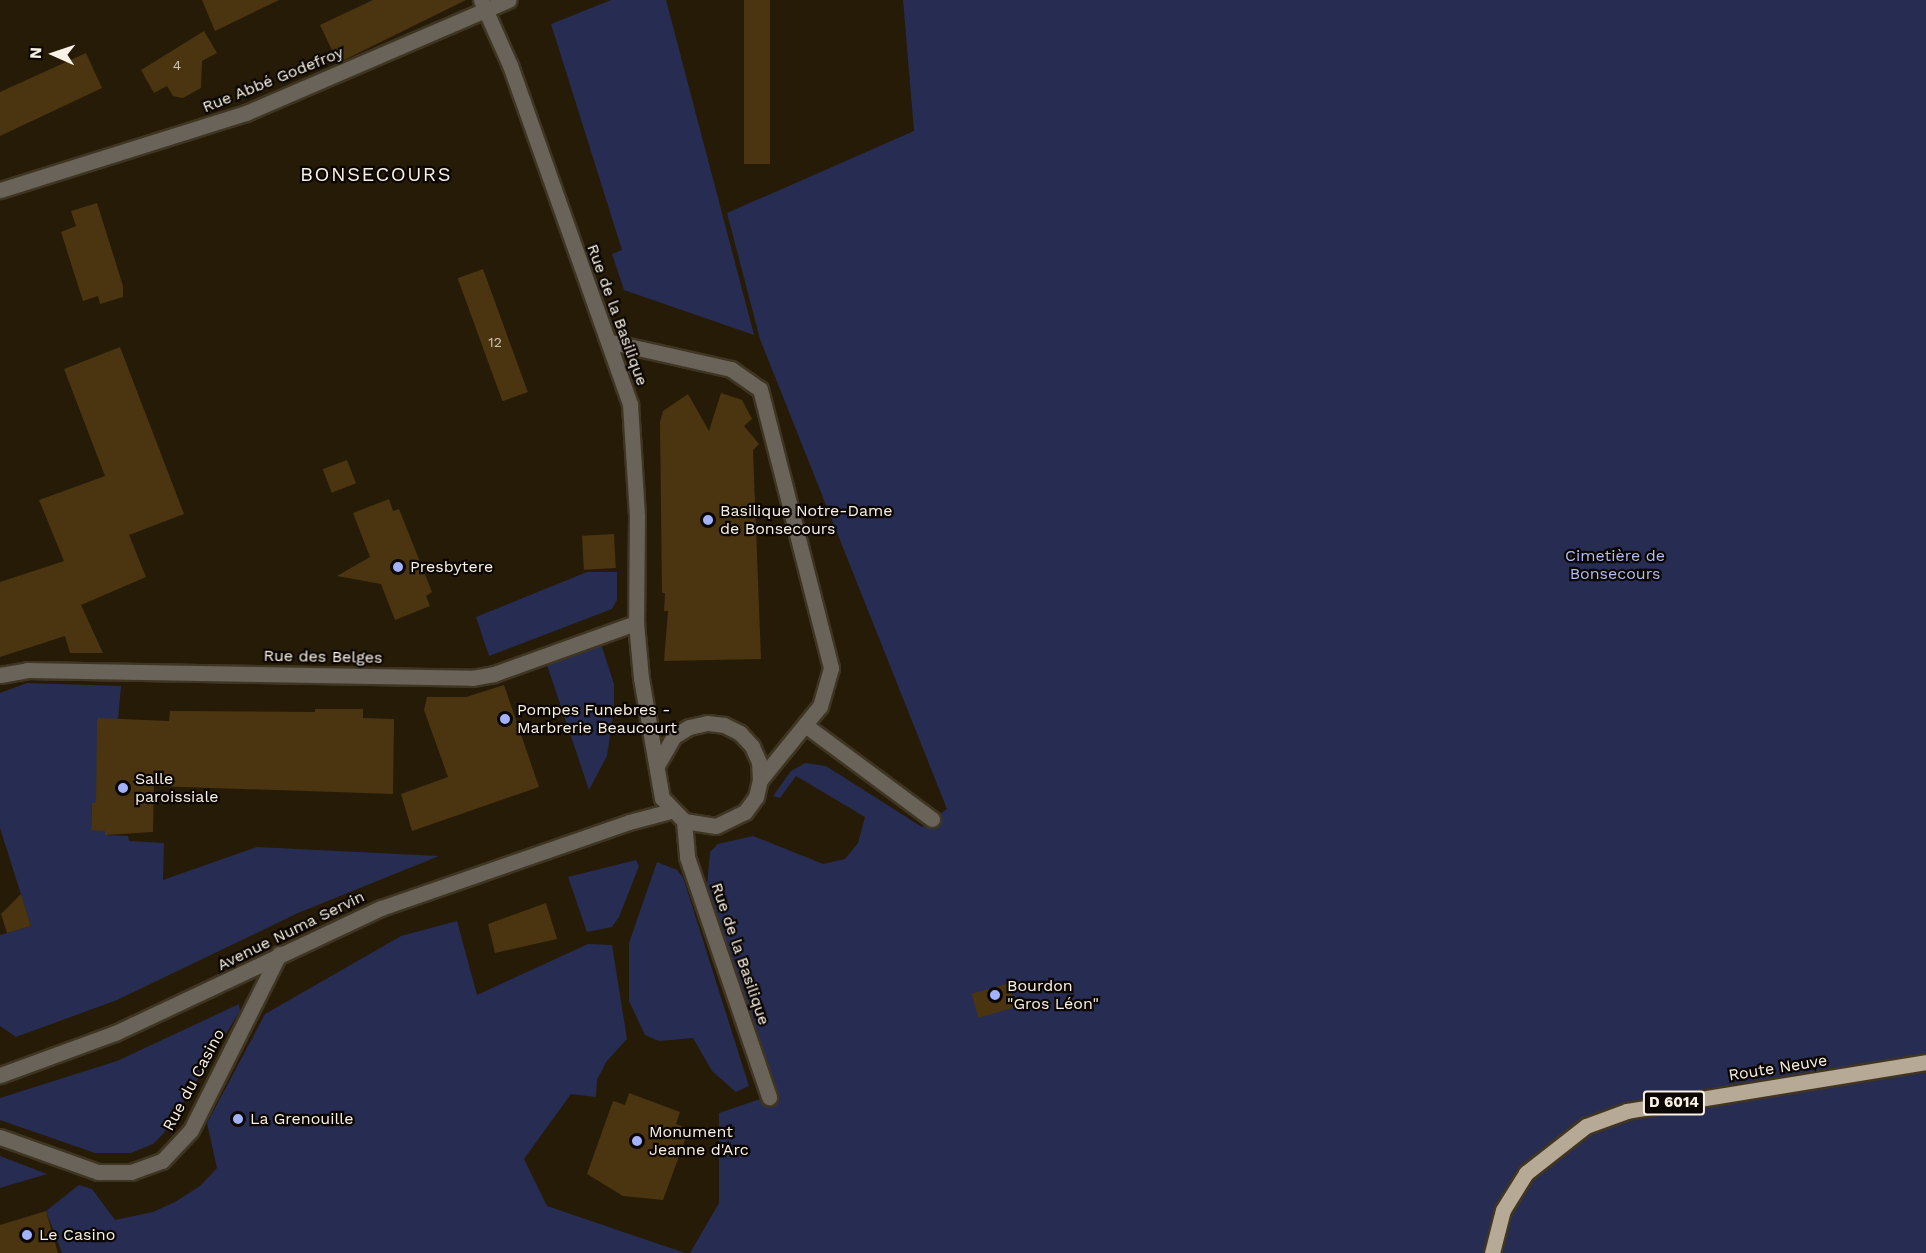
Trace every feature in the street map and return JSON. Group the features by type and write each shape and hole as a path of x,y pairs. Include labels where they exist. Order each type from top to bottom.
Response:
{"main road":[{"name":"Route Neuve","path":"1492,1253 1503,1210 1526,1173 1586,1126 1627,1111 1926,1062"}],"street":[{"name":"Rue Abbé Godefroy","path":"0,190 246,113 483,5 509,0"},
{"name":"Rue de la Basilique","path":"483,5 510,65 597,318 611,342 630,404 637,516 636,623 641,678 658,764 657,782 671,811 684,821 716,826 732,821 756,797 760,780 820,706 831,668 760,389 731,369 611,342"},
{"name":"Rue des Belges","path":"0,675 35,670 482,677 636,623"},
{"path":"658,764 674,736 689,727 707,723 724,725 740,733 752,746 759,762 760,780"},
{"path":"805,725 932,819"},
{"name":"Avenue Numa Servin","path":"0,1075 115,1033 381,908 629,822 671,811"},
{"name":"Rue de la Basilique","path":"684,821 687,857 769,1096"},
{"name":"Rue du Casino","path":"0,1137 98,1172 131,1172 162,1161 191,1130 279,954"}],"green space":[{"path":"611,0 666,0 754,335 624,290 612,254 622,250 551,24"},
{"name":"Cimetière de Bonsecours","path":"903,0 1926,0 1926,1253 690,1253 719,1203 719,1113 769,1096 705,908 710,852 718,844 753,836 823,864 845,859 858,843 865,817 796,776 780,798 773,796 791,771 805,763 826,766 922,827 947,809 760,339 727,213 914,131"},
{"path":"587,572 617,572 617,600 612,609 489,656 476,617"},
{"path":"601,644 614,684 614,708 607,756 589,790 547,665"},
{"path":"27,683 121,686 118,719 96,803 92,803 91,829 105,831 105,835 128,836 129,841 164,843 163,880 257,847 439,856 298,913 117,1000 16,1037 0,1026 0,935 31,926 0,828 0,693"},
{"path":"636,860 639,866 619,917 612,927 587,932 568,877"},
{"path":"657,862 677,870 683,877 749,1086 736,1092 712,1071 693,1038 659,1041 645,1035 629,1001 629,943"},
{"path":"457,921 477,995 588,944 612,945 627,1039 606,1062 597,1080 596,1097 571,1094 524,1159 547,1206 685,1253 62,1253 46,1211 79,1185 92,1189 115,1220 153,1212 175,1202 200,1186 217,1168 207,1123 265,1014 401,936"},
{"path":"239,1004 240,1011 164,1133 153,1144 131,1153 95,1153 0,1120 0,1098 117,1061"},
{"path":"0,1156 47,1174 0,1188"}],"building":[{"path":"202,0 279,0 215,31"},
{"path":"373,0 466,0 338,63 320,25"},
{"path":"744,0 770,0 770,164 744,164"},
{"path":"204,31 217,53 202,61 201,88 183,98 173,96 167,86 154,93 141,70"},
{"path":"86,53 102,88 0,136 0,92"},
{"path":"97,203 123,286 123,297 100,304 98,296 83,301 61,232 76,226 71,211"},
{"path":"483,269 528,392 502,401 458,278"},
{"path":"120,347 184,514 129,535 146,577 81,605 103,653 70,653 65,636 0,657 0,582 64,561 39,500 105,476 64,369"},
{"name":"Basilique Notre-Dame de Bonsecours","path":"721,393 742,400 752,419 744,426 759,444 753,450 761,659 664,661 668,611 664,611 665,593 662,593 660,422 663,411 688,394 709,431"},
{"path":"347,460 356,483 332,493 323,469"},
{"name":"Presbytere","path":"389,499 393,511 399,509 432,592 426,596 430,606 395,620 381,584 337,576 370,557 353,513"},
{"path":"614,534 616,568 584,570 582,536"},
{"path":"504,685 539,787 412,831 401,794 448,777 424,710 427,697 466,697"},
{"path":"315,709 363,709 363,718 394,719 393,794 154,786 153,832 105,835 105,831 91,830 92,803 96,803 97,718 169,721 170,711 315,712"},
{"path":"21,894 31,926 7,933 1,914"},
{"path":"546,903 557,939 495,953 488,924"},
{"path":"1009,983 1016,1007 978,1018 972,994"},
{"name":"Monument Jeanne d'Arc","path":"629,1093 680,1112 676,1124 689,1129 663,1200 623,1196 587,1174 613,1101 625,1105"},
{"name":"Le Casino","path":"46,1211 58,1253 0,1253 0,1225"}],"place":[{"name":"Basilique Notre-Dame de Bonsecours","path":"708,520"},
{"name":"Presbytere","path":"398,567"},
{"name":"Pompes Funebres - Marbrerie Beaucourt","path":"505,719"},
{"name":"Salle paroissiale","path":"123,788"},
{"name":"Bourdon \"Gros Léon\"","path":"995,995"},
{"name":"La Grenouille","path":"238,1119"},
{"name":"Monument Jeanne d'Arc","path":"637,1141"},
{"name":"Le Casino","path":"27,1235"}],"district":[{"name":"BONSECOURS","path":"376,174"}]}
